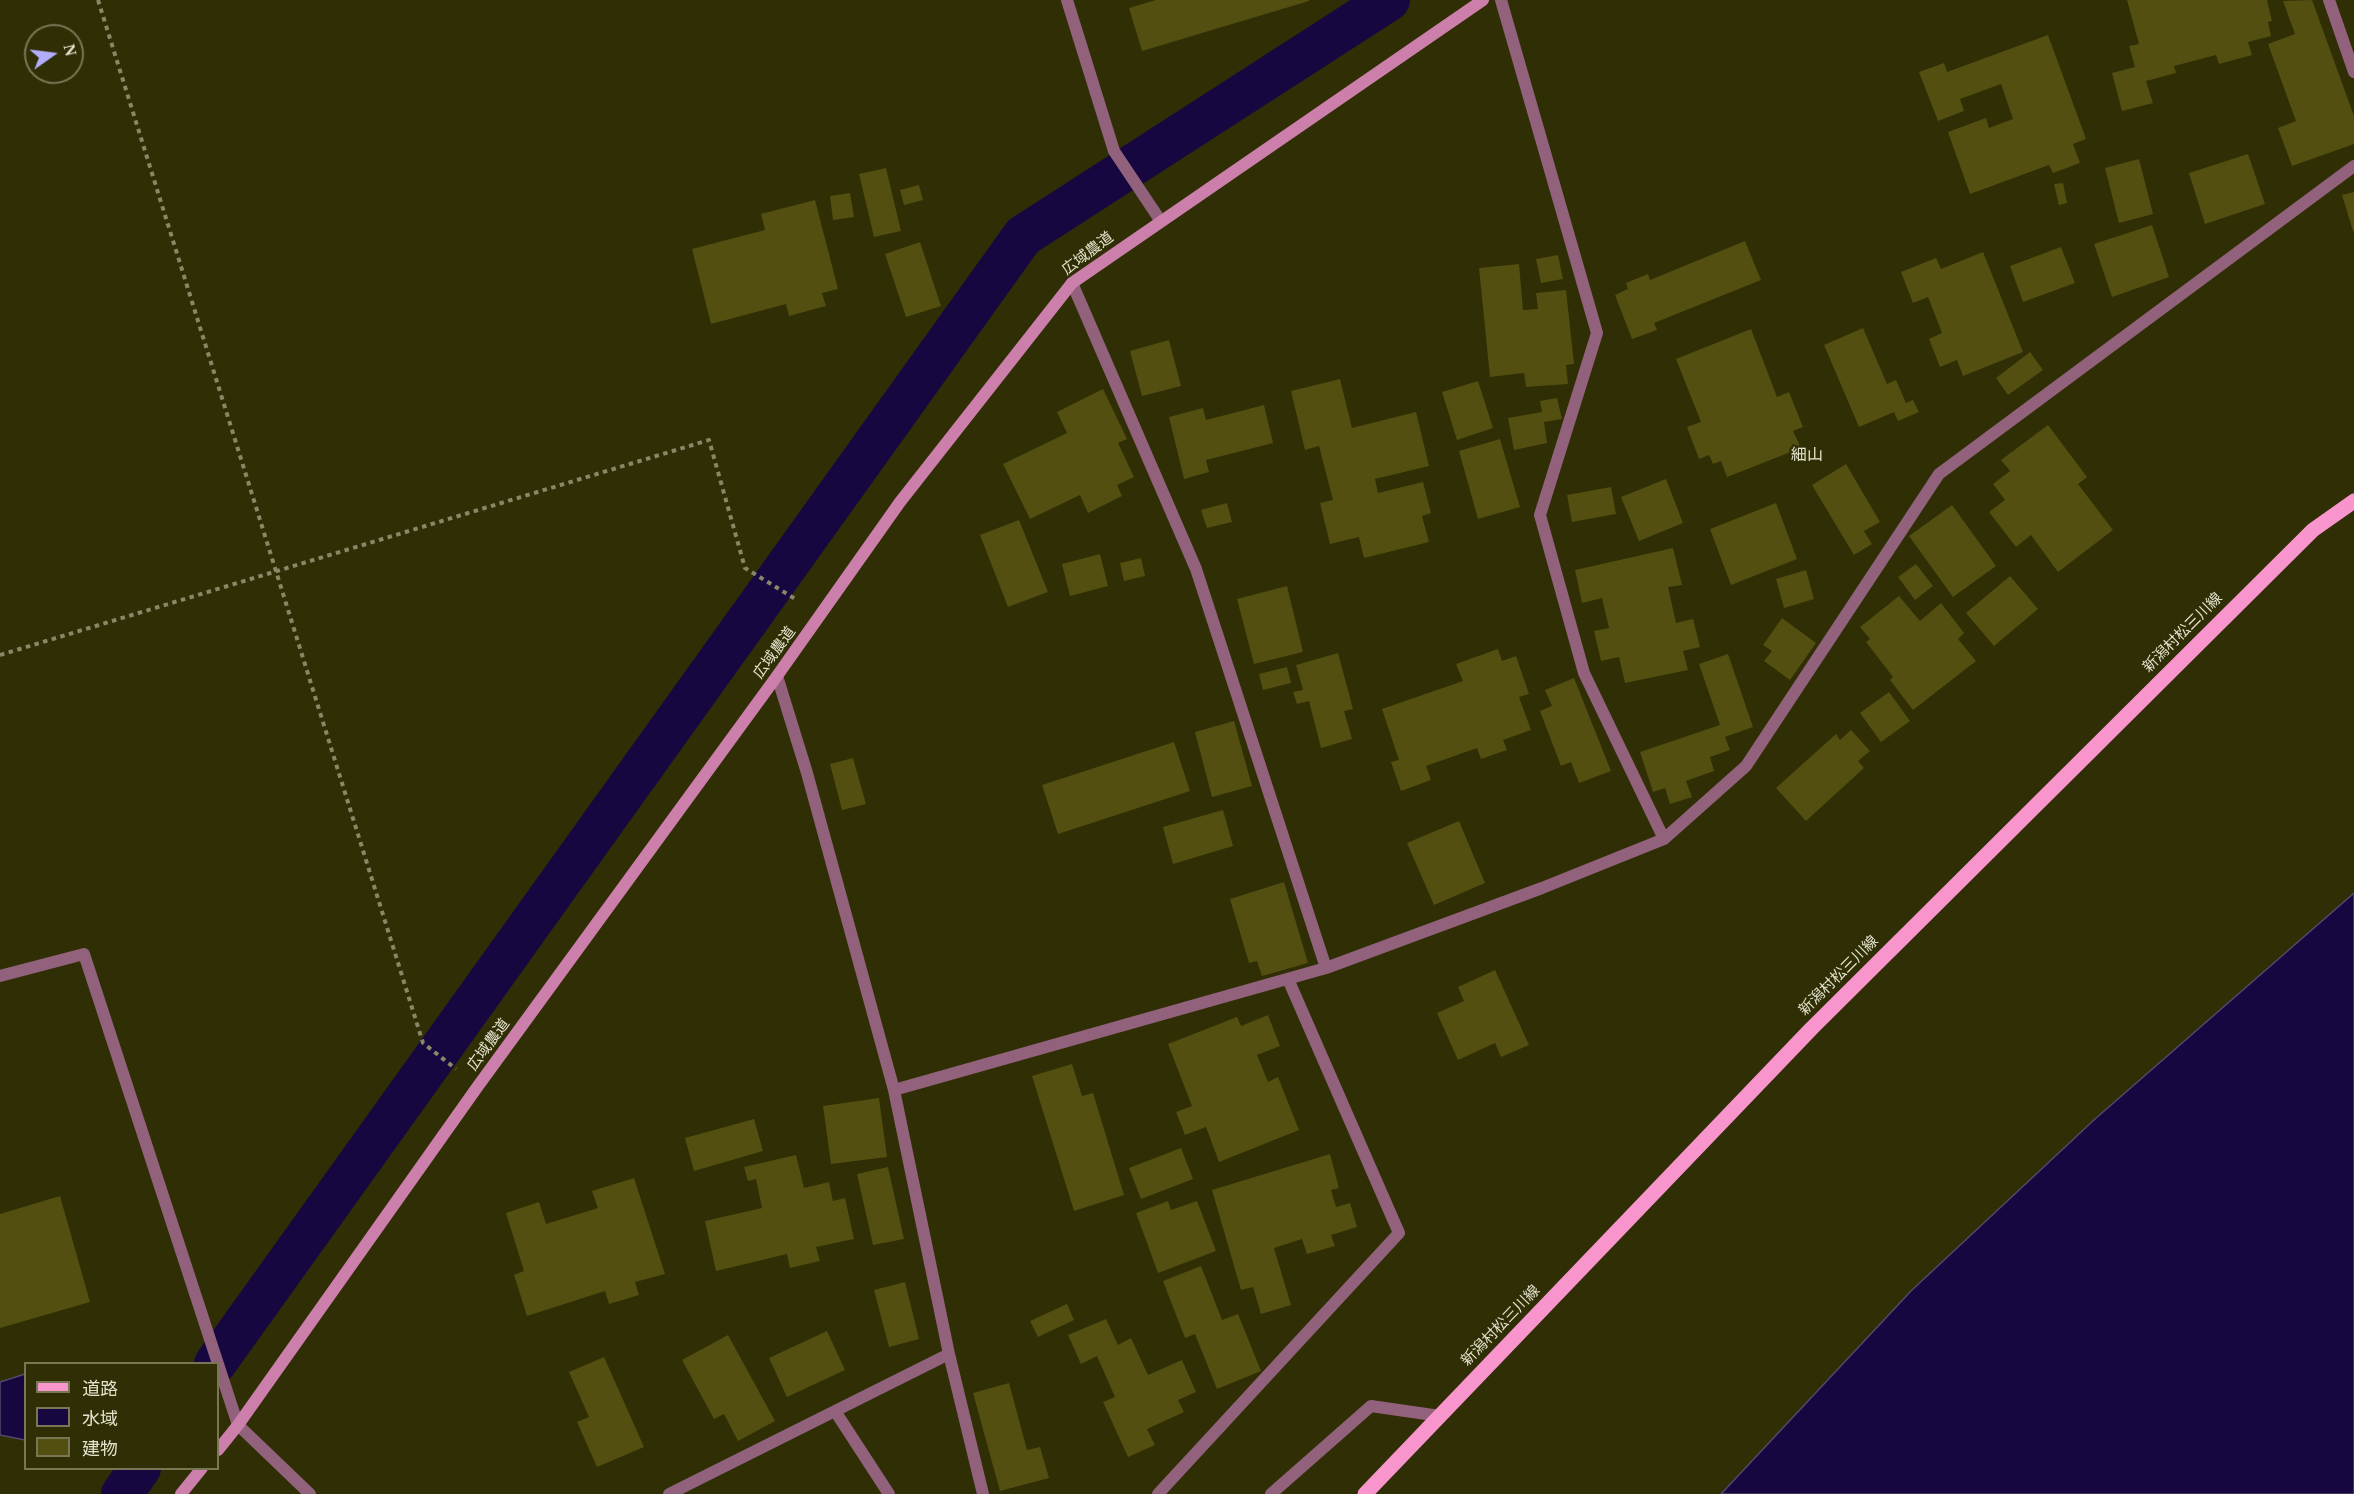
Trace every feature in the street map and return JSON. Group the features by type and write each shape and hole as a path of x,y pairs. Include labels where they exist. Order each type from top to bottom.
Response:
{"main road":[{"name":"新潟村松三川線","path":"1365,1494 1820,1020 2313,530 2354,501"}],"street":[{"path":"1067,0 1114,151 1160,220"},
{"name":"広域農道","path":"219,1449 900,502 1072,283 1160,220 1483,0"},
{"path":"1501,0 1597,333 1540,515 1584,673 1664,839"},
{"path":"2329,0 2354,72"},
{"path":"894,1090 1326,968 1542,888 1664,839 1746,766 1940,474 2354,166"},
{"path":"1072,283 1196,569 1326,968"},
{"path":"777,676 807,774 894,1090 949,1354 983,1494"},
{"path":"0,976 84,954 217,1362"},
{"path":"1158,1494 1399,1233 1288,979"},
{"path":"669,1494 949,1354"},
{"path":"219,1367 238,1425 310,1494"},
{"path":"1270,1494 1371,1406 1440,1416"},
{"path":"835,1411 889,1494"},
{"path":"181,1494 200,1470"}],"path":[{"path":"98,0 423,1043 478,1086"},
{"path":"0,655 709,440 745,568 820,615"}],"water":[{"path":"2354,893 2354,1494 1721,1494 1911,1291 2095,1119"},
{"path":"24,1374 24,1440 0,1435 0,1382"}],"building":[{"path":"1156,0 1309,1 1142,51 1129,8"},
{"path":"2127,0 2267,0 2272,21 2268,22 2271,36 2248,42 2252,55 2219,64 2216,55 2174,66 2176,73 2146,81 2153,103 2122,111 2112,73 2135,67 2129,46 2139,44"},
{"path":"2312,0 2354,116 2354,144 2292,166 2278,128 2296,121 2268,44 2295,34 2283,1"},
{"path":"2048,35 2086,139 2073,144 2080,163 2053,173 2049,165 1970,194 1948,132 1986,118 1989,128 2013,119 2001,84 1960,99 1964,111 1938,121 1919,72 1944,63 1947,72"},
{"path":"2248,154 2265,204 2205,224 2189,173"},
{"path":"2139,159 2153,214 2119,223 2105,168"},
{"path":"886,168 901,231 874,237 859,174"},
{"path":"2063,183 2067,203 2059,205 2054,184"},
{"path":"919,185 923,200 904,205 900,190"},
{"path":"2354,192 2354,231 2353,231 2342,195"},
{"path":"850,193 854,217 833,220 830,196"},
{"path":"815,200 838,289 822,293 826,306 789,316 786,304 711,324 692,249 765,230 761,214"},
{"path":"2152,225 2169,277 2112,297 2094,244"},
{"path":"1745,241 1761,280 1654,323 1657,330 1632,339 1615,295 1628,289 1626,283 1648,274 1650,280"},
{"path":"920,242 941,306 906,317 885,254"},
{"path":"2061,247 2075,283 2023,302 2010,266"},
{"path":"1983,252 2023,352 1963,376 1957,360 1940,367 1929,339 1942,333 1928,297 1913,303 1901,272 1936,258 1941,269"},
{"path":"1558,255 1563,279 1541,283 1536,259"},
{"path":"1519,264 1523,310 1538,309 1536,293 1566,290 1574,364 1566,365 1568,384 1526,387 1524,373 1490,377 1479,268"},
{"path":"1863,328 1887,384 1896,380 1906,403 1913,400 1919,412 1898,421 1894,412 1859,427 1824,345"},
{"path":"1751,329 1777,397 1789,392 1803,427 1793,431 1801,448 1727,477 1721,461 1713,464 1709,455 1699,459 1687,427 1701,422 1676,359"},
{"path":"1169,340 1181,386 1142,396 1130,351"},
{"path":"2030,352 2043,370 2008,395 1996,378"},
{"path":"1340,379 1352,428 1416,412 1429,466 1375,479 1378,493 1423,482 1431,513 1422,516 1429,542 1364,558 1359,537 1330,544 1320,503 1333,500 1319,446 1305,450 1291,391"},
{"path":"1478,381 1493,428 1457,440 1442,392"},
{"path":"1103,389 1127,439 1118,443 1134,477 1117,485 1122,496 1088,513 1080,495 1030,519 1003,464 1067,433 1057,412"},
{"path":"1557,398 1562,419 1544,422 1547,443 1514,450 1508,418 1542,412 1540,401"},
{"path":"1264,405 1273,443 1206,460 1209,472 1184,479 1169,417 1203,408 1206,420"},
{"path":"2048,425 2087,477 2078,484 2113,530 2058,572 2031,535 2016,547 1989,512 2005,500 1993,484 2010,471 2001,460"},
{"path":"1500,439 1520,507 1478,519 1459,451"},
{"path":"1846,464 1880,522 1864,531 1872,544 1854,555 1812,485"},
{"path":"1666,479 1683,523 1639,541 1621,497"},
{"path":"1611,487 1616,514 1572,522 1567,495"},
{"path":"1227,503 1232,522 1207,528 1201,510"},
{"path":"1776,503 1797,559 1731,585 1710,529"},
{"path":"1952,505 1996,566 1953,597 1909,536"},
{"path":"1019,520 1048,592 1008,607 980,535"},
{"path":"1673,548 1682,585 1668,587 1676,623 1693,619 1700,647 1683,651 1688,670 1625,683 1619,657 1601,661 1594,631 1609,628 1602,598 1582,603 1575,570"},
{"path":"1100,554 1108,586 1070,596 1062,564"},
{"path":"1141,558 1145,576 1124,581 1120,563"},
{"path":"1916,564 1933,586 1915,600 1898,577"},
{"path":"1806,570 1814,599 1784,608 1776,579"},
{"path":"2010,576 2038,609 1994,646 1966,613"},
{"path":"1287,586 1303,652 1254,664 1237,599"},
{"path":"1899,596 1920,621 1941,603 1964,633 1958,639 1976,661 1913,710 1890,680 1893,677 1866,642 1870,639 1860,627"},
{"path":"1782,618 1816,643 1790,680 1764,661 1772,651 1763,645"},
{"path":"1498,649 1502,661 1516,656 1529,694 1519,697 1531,730 1503,740 1507,750 1481,759 1477,748 1426,766 1431,780 1401,791 1391,762 1399,760 1382,709 1463,681 1456,664"},
{"path":"1338,653 1353,709 1344,711 1352,739 1321,748 1309,701 1297,704 1293,692 1303,690 1296,665"},
{"path":"1728,654 1753,727 1725,737 1730,750 1710,757 1714,771 1686,781 1692,797 1670,804 1665,788 1653,792 1640,752 1720,725 1699,664"},
{"path":"1287,667 1291,683 1263,690 1259,674"},
{"path":"1574,678 1611,771 1579,783 1571,762 1561,766 1540,711 1552,706 1545,690"},
{"path":"1889,692 1910,721 1881,742 1860,713"},
{"path":"1234,721 1252,786 1212,797 1195,732"},
{"path":"1851,730 1870,751 1858,761 1864,768 1806,821 1776,788 1836,734 1840,740"},
{"path":"1174,742 1190,791 1058,834 1042,785"},
{"path":"853,758 866,804 842,810 830,764"},
{"path":"1223,810 1233,846 1173,864 1163,827"},
{"path":"1459,821 1485,883 1434,905 1407,843"},
{"path":"1284,882 1308,963 1262,976 1257,961 1249,963 1230,899"},
{"path":"1495,970 1529,1045 1501,1057 1495,1043 1458,1060 1437,1013 1464,1001 1458,987"},
{"path":"1268,1015 1280,1046 1257,1055 1268,1082 1278,1077 1299,1130 1219,1162 1206,1127 1185,1135 1176,1112 1192,1106 1168,1044 1237,1017 1241,1026"},
{"path":"1072,1064 1082,1096 1093,1093 1124,1195 1074,1211 1032,1076"},
{"path":"879,1098 887,1157 831,1164 823,1106"},
{"path":"754,1119 763,1151 694,1171 685,1138"},
{"path":"1181,1148 1193,1179 1141,1199 1129,1168"},
{"path":"1330,1154 1339,1188 1331,1190 1336,1207 1350,1203 1357,1227 1331,1235 1335,1246 1307,1254 1302,1239 1274,1248 1291,1305 1261,1314 1253,1287 1241,1290 1212,1190"},
{"path":"796,1155 804,1188 829,1182 833,1201 845,1198 854,1239 816,1247 820,1261 790,1268 787,1254 716,1271 705,1221 762,1208 756,1179 748,1181 744,1167"},
{"path":"888,1167 904,1239 873,1245 857,1174"},
{"path":"634,1178 665,1274 635,1282 639,1295 609,1304 605,1291 527,1316 514,1275 524,1271 506,1213 539,1202 546,1224 598,1208 592,1191"},
{"path":"60,1196 90,1302 0,1328 0,1214"},
{"path":"1168,1201 1171,1210 1197,1201 1216,1251 1158,1273 1136,1213"},
{"path":"1201,1266 1222,1320 1238,1314 1261,1371 1217,1389 1195,1334 1185,1338 1163,1281"},
{"path":"905,1282 919,1339 889,1347 874,1290"},
{"path":"1067,1304 1074,1320 1038,1337 1030,1321"},
{"path":"1106,1319 1118,1345 1131,1338 1148,1375 1182,1360 1196,1392 1178,1400 1184,1412 1147,1429 1155,1445 1128,1457 1103,1402 1115,1397 1097,1356 1081,1364 1068,1335"},
{"path":"827,1331 845,1370 787,1397 769,1358"},
{"path":"728,1335 775,1421 738,1441 724,1414 714,1419 682,1360"},
{"path":"604,1357 644,1447 597,1467 577,1422 589,1417 569,1372"},
{"path":"1009,1383 1027,1450 1040,1447 1049,1478 1000,1491 973,1393"}],"waterway":[{"path":"216,1362 1023,236 1389,0"},
{"path":"122,1494 139,1470"}],"district":[{"name":"細山","path":"1807,456"}]}
